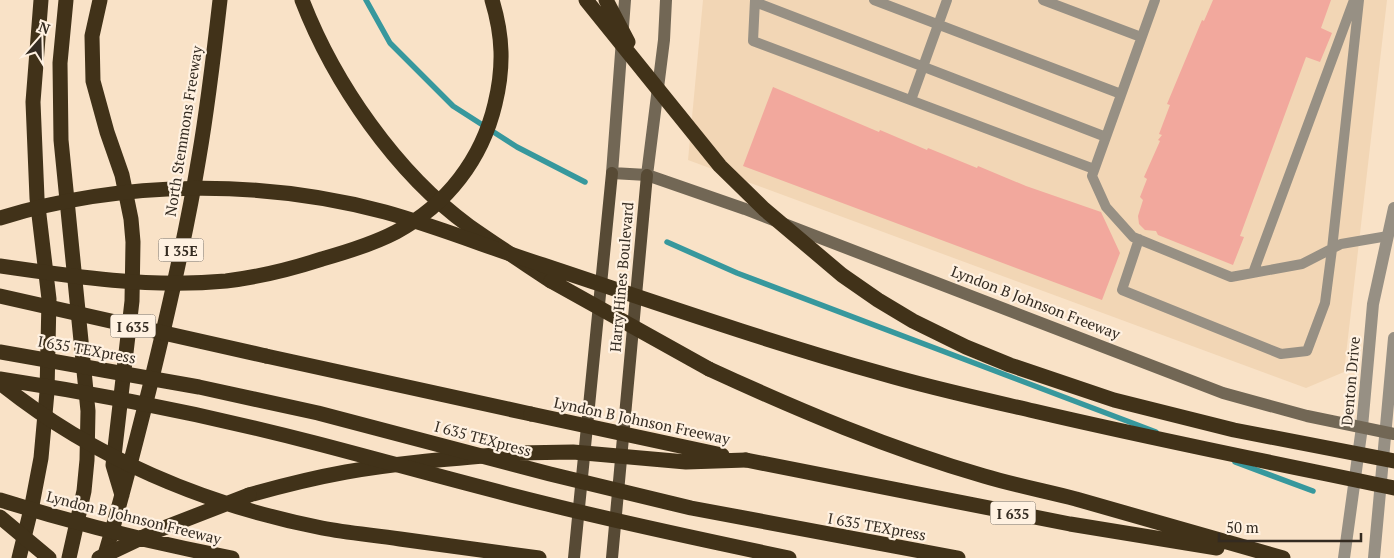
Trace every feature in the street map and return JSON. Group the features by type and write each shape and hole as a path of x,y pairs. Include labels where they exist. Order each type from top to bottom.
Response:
{"highway":[{"path":"19,558 41,458 47,392 49,299 37,198 33,102 41,0"},
{"path":"66,0 60,63 61,140 88,411 84,491 70,558"},
{"path":"100,0 92,36 93,81 107,132 122,175 131,218 133,242 132,301 113,465 123,497"},
{"name":"North Stemmons Freeway","path":"104,558 123,497 186,228 210,89 220,0"},
{"path":"302,0 327,55 357,106 405,167 435,197 468,225 551,281 709,369 844,427 984,477 1074,498 1282,558"},
{"path":"0,266 131,282 186,283 226,280 262,275 306,264 351,250 397,232 422,215 448,192 470,165 486,134 496,96 501,57 501,37 492,0"},
{"path":"586,0 720,166 764,208 842,275 913,321 966,347 1010,365 1114,400 1234,430 1394,461"},
{"path":"606,0 643,69"},
{"path":"0,218 25,210 83,198 168,189 248,190 300,195 348,203 438,229 744,332 880,374 1116,430 1394,488"},
{"name":"Lyndon B Johnson Freeway","path":"0,296 746,460 1070,524 1282,558"},
{"name":"I 635 TEXpress","path":"0,352 199,387 318,413 550,474 691,508 958,558"},
{"path":"0,379 74,390 303,440 547,504 686,537 789,558"},
{"path":"0,383 49,419 93,446 139,470 218,500 322,528 539,558"},
{"path":"99,558 156,530 248,495 298,481 348,471 437,460 518,453 572,452 686,462 746,460"},
{"name":"Lyndon B Johnson Freeway","path":"0,500 118,534 232,558"},
{"path":"0,517 48,558"}],"main road":[{"name":"Harry Hines Boulevard","path":"574,558 612,173 625,0"},
{"name":"Harry Hines Boulevard","path":"612,558 647,175 664,40 666,0"},
{"name":"Lyndon B Johnson Freeway","path":"612,173 647,175 745,209 1223,393 1307,416 1390,433"}],"street":[{"name":"Denton Drive","path":"1344,558 1362,427 1373,304 1394,209"},
{"path":"1374,558 1390,433 1394,338"}],"lane":[{"path":"874,0 1121,94"},
{"path":"911,100 948,0"},
{"path":"1043,0 1141,37"},
{"path":"1155,0 1092,176 1106,207 1133,237 1231,277 1302,264 1341,244 1388,236"},
{"path":"1253,273 1354,0"},
{"path":"1139,239 1122,290 1281,354 1307,351 1325,303 1359,0"},
{"path":"1094,169 753,41 755,1 1106,137"}],"shaded area":[{"path":"703,0 1387,0 1344,372 1306,388 688,160"}],"building":[{"path":"1213,0 1331,0 1321,28 1332,33 1320,62 1306,57 1240,236 1244,237 1233,265 1158,235 1156,231 1145,230 1139,224 1138,216 1143,200 1140,197 1147,179 1144,177 1160,141 1158,140 1162,135 1159,134 1170,105 1167,104 1202,20 1204,21"},
{"path":"773,87 879,132 880,130 927,150 928,148 977,168 978,166 1026,186 1101,212 1120,253 1102,300 743,166"}],"waterway":[{"path":"366,0 390,43 453,106 517,147 585,182"},
{"path":"667,242 737,273 1156,432"},
{"path":"1235,462 1313,491"}]}
